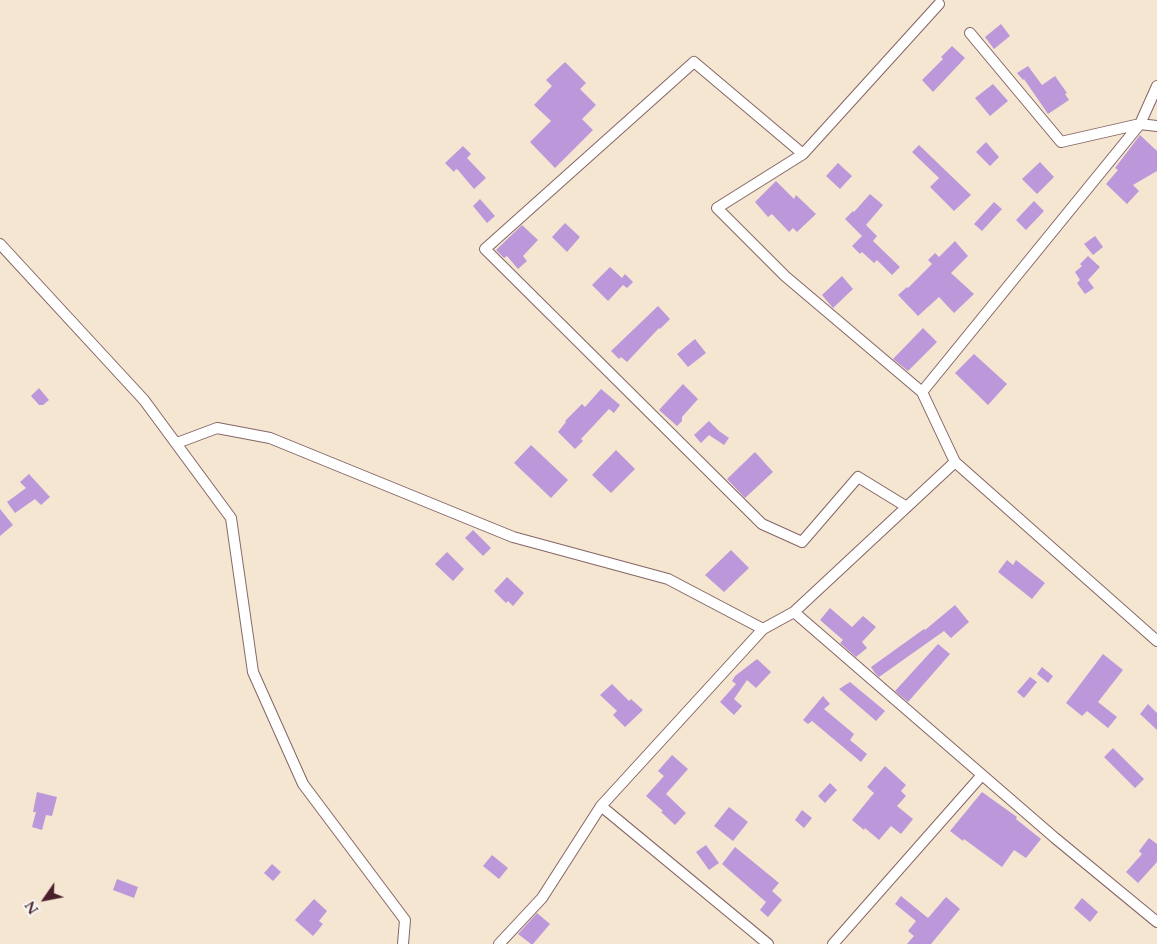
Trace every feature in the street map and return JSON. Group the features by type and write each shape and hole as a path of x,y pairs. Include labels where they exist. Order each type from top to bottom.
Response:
{"street":[{"path":"939,4 803,154 718,208 785,276 922,392 955,462 1157,641"},
{"path":"970,33 1061,142 1140,124 1157,126"},
{"path":"803,154 694,62 485,248 762,524 802,542 858,477 907,507"},
{"path":"922,392 1140,124 1157,86"},
{"path":"0,244 144,400 231,518 253,672 303,784 405,920 403,944"},
{"path":"176,443 217,428 270,438 513,537 668,579 763,629"},
{"path":"499,944 542,898 601,806 763,629 794,612 955,462"},
{"path":"794,612 982,775 1157,922"},
{"path":"833,944 982,775"},
{"path":"601,806 768,944"}],"building":[{"path":"1001,24 1010,36 994,49 985,37"},
{"path":"952,46 965,58 933,92 922,80 943,59 941,57"},
{"path":"565,62 586,83 580,89 596,105 582,119 593,130 555,168 530,142 551,121 534,105 552,86 546,80"},
{"path":"1028,66 1042,85 1055,76 1067,93 1065,94 1069,100 1048,114 1024,79 1017,73"},
{"path":"993,84 1008,101 990,116 975,98"},
{"path":"1140,135 1157,151 1157,171 1133,185 1139,191 1127,204 1106,184 1118,170 1115,168"},
{"path":"986,142 999,157 990,166 976,152"},
{"path":"919,145 971,195 954,211 930,187 939,178 912,152"},
{"path":"463,146 471,154 467,158 486,178 474,189 458,170 456,169 454,172 445,163"},
{"path":"1040,162 1054,177 1037,194 1022,179"},
{"path":"838,163 852,176 840,189 826,176"},
{"path":"776,181 794,199 796,195 816,214 797,232 793,228 789,232 772,214 768,217 755,202"},
{"path":"870,194 883,205 866,225 877,236 873,241 900,267 892,275 877,260 874,263 852,246 862,236 845,219"},
{"path":"480,199 495,216 487,223 473,206"},
{"path":"1034,201 1044,211 1026,230 1016,220"},
{"path":"994,202 1002,209 982,231 974,224"},
{"path":"565,223 580,237 567,252 552,237"},
{"path":"522,225 538,240 523,256 527,261 518,269 507,256 504,258 496,250"},
{"path":"1095,236 1103,247 1093,255 1084,244"},
{"path":"955,241 968,256 951,273 974,294 954,313 939,297 918,316 898,295 908,288 932,264 928,260 935,253 939,257"},
{"path":"1088,256 1100,267 1088,280 1094,288 1085,294 1077,283 1080,280 1075,272 1082,266 1080,264"},
{"path":"610,267 622,278 625,274 633,282 627,288 623,285 608,301 592,285"},
{"path":"842,276 853,289 833,308 822,295"},
{"path":"658,306 670,319 627,362 621,357 619,359 611,351"},
{"path":"923,328 937,342 908,371 893,359"},
{"path":"695,339 706,353 688,367 677,354"},
{"path":"974,354 1007,384 988,405 955,373"},
{"path":"683,384 698,399 682,417 682,421 677,426 659,410"},
{"path":"39,388 49,400 43,405 39,405 31,396"},
{"path":"601,389 620,405 614,413 609,409 581,439 583,441 575,449 558,432 565,421 582,404 585,407"},
{"path":"709,421 729,438 724,445 709,435 701,443 694,435"},
{"path":"531,445 568,480 551,498 514,463"},
{"path":"616,450 635,469 611,493 592,475"},
{"path":"755,452 773,472 745,498 727,479"},
{"path":"29,474 50,497 41,505 35,499 15,513 7,502 26,488 20,482"},
{"path":"0,509 13,525 0,536"},
{"path":"473,530 491,548 483,556 465,538"},
{"path":"731,550 749,568 724,592 705,575"},
{"path":"447,552 464,569 453,581 435,564"},
{"path":"1007,560 1013,565 1016,560 1045,583 1032,599 998,572"},
{"path":"507,577 524,593 513,606 508,601 506,603 494,591"},
{"path":"955,605 969,622 951,638 944,631 879,677 875,673 871,667 925,630"},
{"path":"830,608 852,627 863,616 876,627 862,642 867,648 856,657 840,643 843,640 820,620"},
{"path":"938,644 950,654 908,702 895,691"},
{"path":"1103,654 1123,670 1098,702 1117,717 1108,728 1087,711 1082,716 1066,703"},
{"path":"757,659 771,672 756,688 747,680 734,699 742,706 734,715 720,702 736,684 732,681 735,676"},
{"path":"1042,667 1053,676 1048,683 1037,674"},
{"path":"1030,677 1037,682 1024,698 1017,692"},
{"path":"850,682 885,711 876,721 839,689"},
{"path":"612,684 629,701 631,699 643,710 625,727 613,715 617,711 600,695"},
{"path":"823,696 830,704 824,709 854,734 850,740 867,754 861,762 812,721 808,724 803,720"},
{"path":"1148,704 1157,713 1157,730 1140,714"},
{"path":"1113,748 1144,779 1135,788 1104,757"},
{"path":"672,755 688,769 666,794 686,813 675,825 646,796 664,776 658,771"},
{"path":"885,766 906,785 901,791 906,796 897,806 913,819 901,834 891,826 879,840 852,820 874,793 867,787"},
{"path":"830,783 837,790 825,803 818,796"},
{"path":"37,792 57,797 52,816 46,815 42,830 32,827 36,812 33,812"},
{"path":"982,792 1017,817 1016,819 1041,839 1026,858 1014,850 1002,867 950,831"},
{"path":"729,807 748,822 733,841 714,826"},
{"path":"802,810 812,818 804,828 795,820"},
{"path":"1149,838 1157,844 1157,862 1138,883 1126,872 1142,854 1139,851"},
{"path":"706,845 719,863 709,870 696,852"},
{"path":"735,847 779,883 772,891 782,900 768,917 760,910 766,902 722,864"},
{"path":"492,855 508,868 499,879 483,866"},
{"path":"272,864 281,872 273,881 264,873"},
{"path":"117,879 138,887 134,898 113,890"},
{"path":"901,896 928,918 946,897 960,909 931,944 907,944 914,936 908,931 916,921 895,904"},
{"path":"1082,898 1098,912 1090,922 1074,908"},
{"path":"314,899 327,911 319,921 323,924 313,936 295,920"},
{"path":"537,913 550,924 531,944 518,934"}]}
